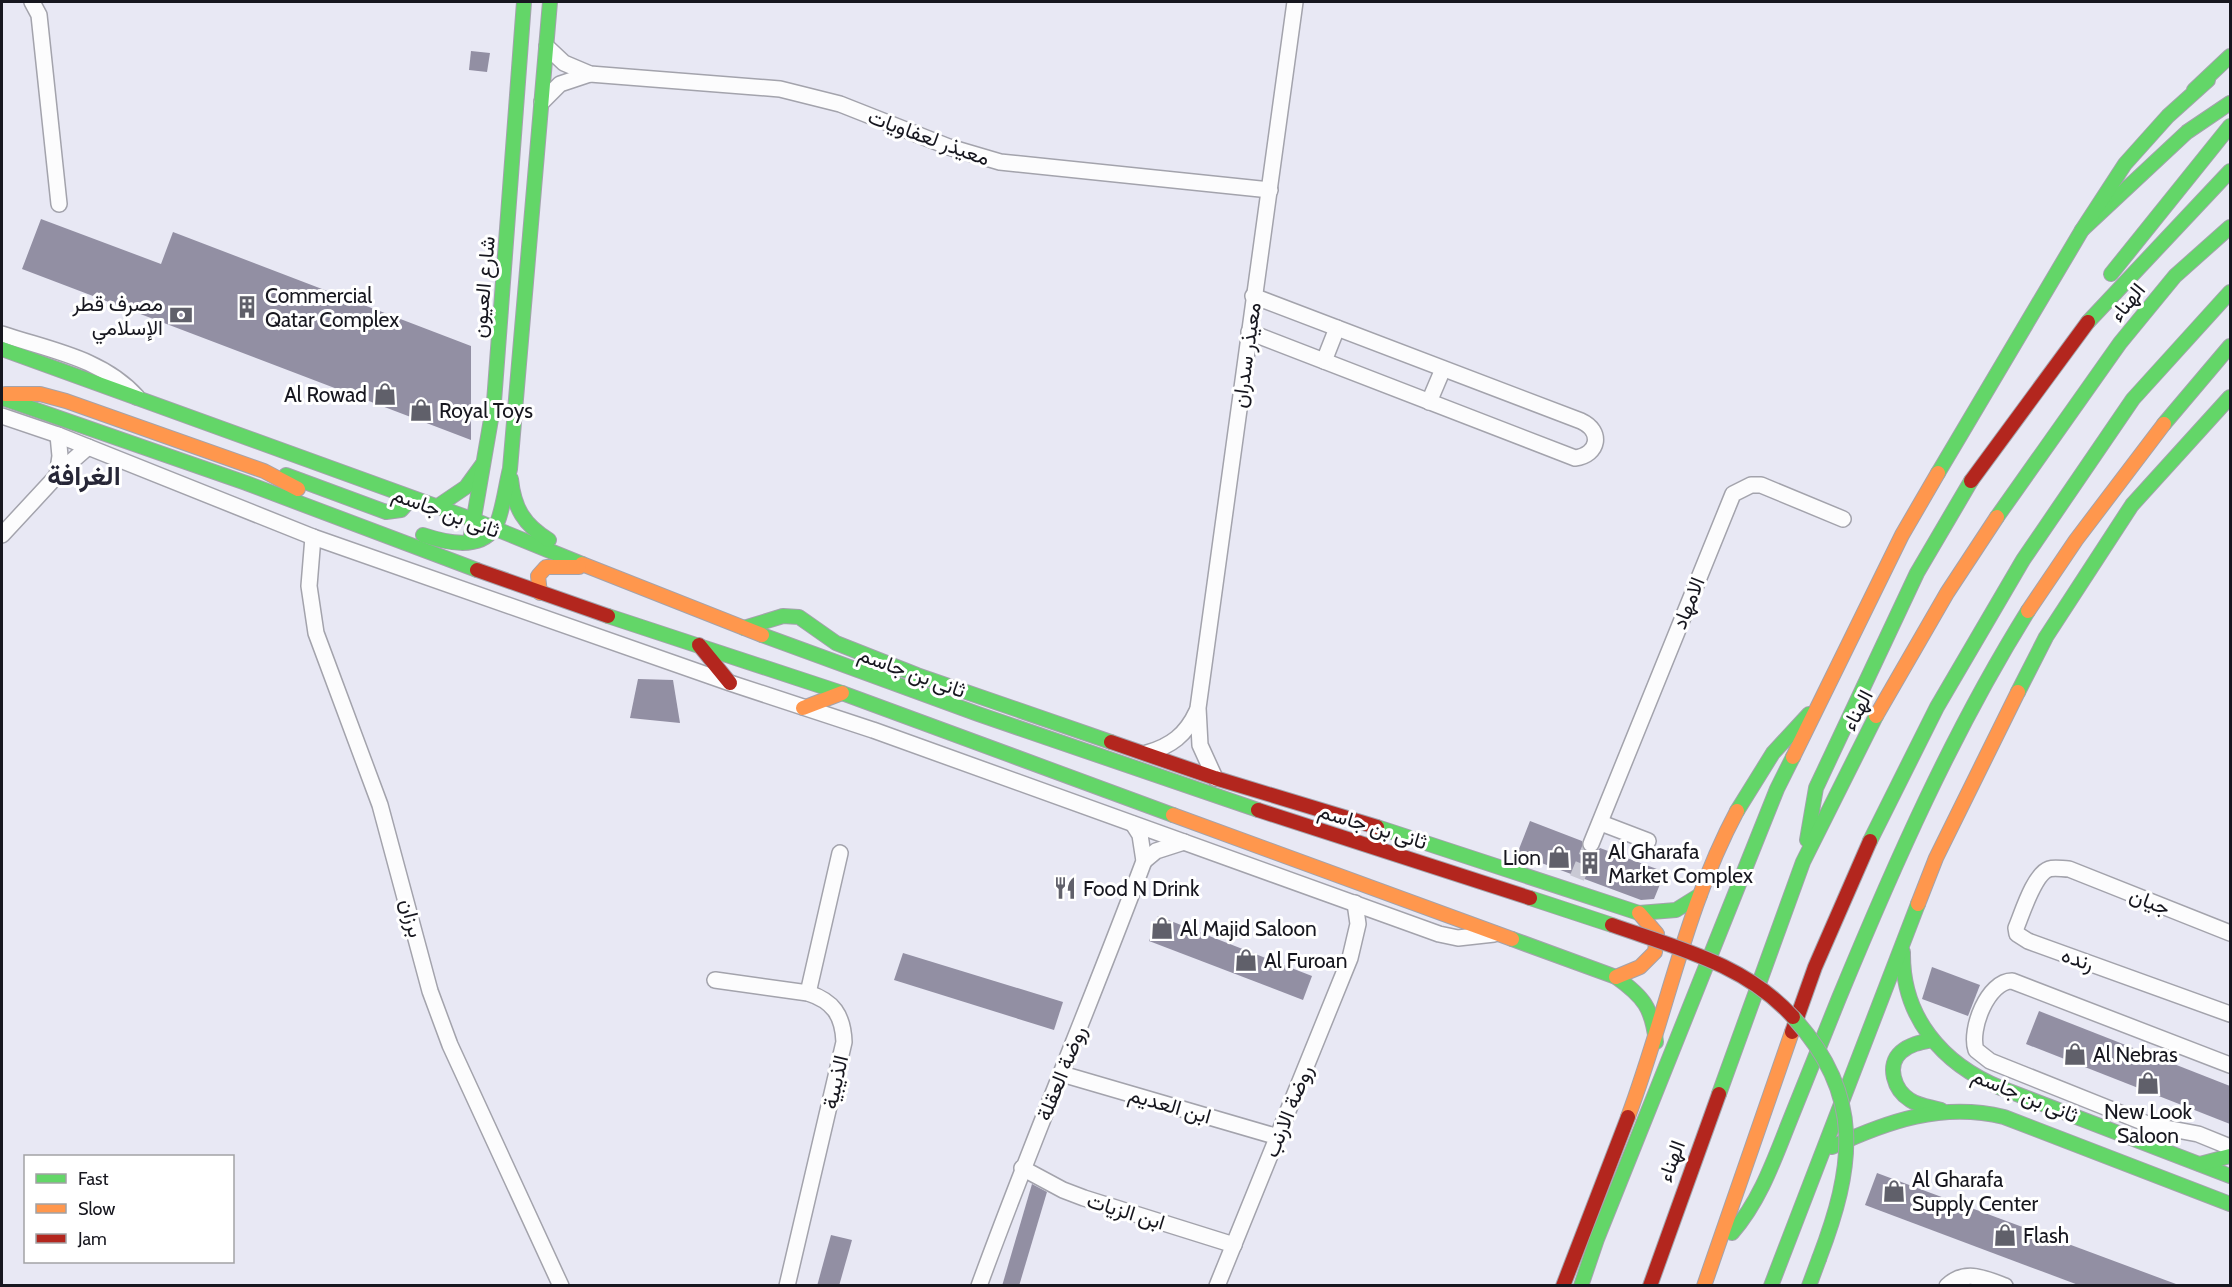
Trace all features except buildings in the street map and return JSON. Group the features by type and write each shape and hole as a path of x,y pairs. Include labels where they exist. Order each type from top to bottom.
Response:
{"main road":[{"name":"شارع العيون","path":"484,571 473,553 472,543 494,402 524,2"},
{"name":"شارع العيون","path":"495,528 510,469 550,2"},
{"path":"2082,230 2138,147 2230,56"},
{"path":"2194,90 2230,65"},
{"path":"2082,230 2187,132 2230,103"},
{"path":"2080,330 2097,294 2230,126"},
{"path":"1803,861 1816,788 1917,573 1978,468 2080,330 2230,171"},
{"name":"الهناء","path":"1650,1286 1803,861 1882,704 1947,593 2027,471 2121,343 2175,276 2230,226"},
{"name":"الهناء","path":"1581,1286 1597,1239 1777,789 1902,535 2082,230"},
{"path":"1704,1286 1815,967 1875,830 1937,707 1985,621 2023,560 2133,399 2230,292"},
{"path":"1721,1241 1735,1231 1759,1196 1909,835 1975,703 2026,615 2076,540 2174,411 2229,348"},
{"path":"2,396 40,394 66,400 386,512 401,510 411,499"},
{"name":"ثانى بن جاسم","path":"2,396 540,592 842,693 1616,977 1641,994 1649,1005 1653,1016 1656,1042"},
{"path":"1771,1286 1936,858 2046,637 2069,598 2132,505 2230,397"},
{"name":"ثانى بن جاسم","path":"139,399 435,508 474,520 744,628 783,616 799,617 848,649 1215,778 1574,884 1639,913 1676,910 1700,895"},
{"path":"435,508 466,487 486,456"},
{"path":"510,469 513,501 520,516 531,530 659,587 695,610"},
{"path":"264,471 292,486 453,544 472,543 495,528"},
{"path":"540,592 538,576 546,567 598,569"},
{"path":"744,628 1144,773 1612,925 1743,975 1776,998 1819,1049 1843,1109 1848,1143 1844,1178 1832,1227 1809,1286"},
{"path":"699,644 730,683"},
{"path":"803,708 842,693"},
{"path":"1563,1286 1656,1042 1700,895 1744,797 1759,771 1777,746 1821,703"},
{"path":"1616,977 1636,972 1649,964 1656,951 1657,936 1651,922 1639,913"},
{"name":"ثانى بن جاسم","path":"1904,937 1901,969 1904,989 1919,1025 1960,1067 1974,1076 2230,1176"},
{"path":"1932,1040 1912,1045 1898,1055 1893,1072 1897,1089 1910,1100 1942,1110"},
{"name":"ثانى بن جاسم","path":"1823,1151 1879,1126 1942,1110 1961,1108 1985,1110 2230,1204"},
{"path":"2200,1164 2230,1156"}],"street":[{"path":"32,2 39,15 59,204"},
{"name":"معيذر سدران","path":"1215,778 1200,745 1198,708 1295,2"},
{"name":"معيذر لعفاويات","path":"547,47 564,63 590,74 780,89 840,104 949,147 1000,162 1270,190"},
{"name":"معيذر لعفاويات","path":"542,102 560,84 590,74"},
{"path":"1249,332 1575,458 1585,457 1593,451 1596,442 1595,433 1590,425 1253,296"},
{"path":"1324,361 1337,328"},
{"name":"ثانى بن جاسم","path":"2,337 97,366 124,383 139,399"},
{"path":"1429,402 1443,369"},
{"name":"ثانى بن جاسم","path":"2,416 58,435 313,537 730,683 873,730 1450,937 1495,934"},
{"path":"57,476 60,456 58,435"},
{"path":"2,535 57,476 88,447"},
{"name":"الامهاد","path":"1591,844 1734,494 1751,485 1761,485 1843,519"},
{"name":"برزان","path":"313,537 309,585 316,633 380,805 433,1000 450,1045 561,1286"},
{"name":"معيذر سدران","path":"1147,753 1164,748 1179,738 1191,725 1198,708"},
{"path":"1601,823 1648,841"},
{"path":"1133,824 1140,835 1144,861 1169,845 1184,842"},
{"path":"808,993 840,853"},
{"name":"روضة العقلة","path":"979,1286 1022,1168 1062,1074 1144,861"},
{"name":"رنده","path":"2069,869 2049,869 2036,881 2016,928 2020,938 2230,1014"},
{"name":"جيان","path":"2069,869 2230,933"},
{"name":"روضة الارنب","path":"1217,1286 1350,958 1356,936 1358,912 1355,903"},
{"path":"1356,936 1382,913"},
{"name":"الذيبية","path":"715,980 808,993 823,998 836,1008 844,1026 844,1042 787,1282"},
{"name":"ثانى بن جاسم","path":"2019,983 2005,981 1993,988 1973,1033 1976,1050 1982,1057 2150,1125 2198,1134 2230,1147"},
{"name":"رنده","path":"2019,983 2230,1065"},
{"name":"ابن العديم","path":"1062,1074 1278,1137"},
{"name":"ابن الزيات","path":"1022,1168 1063,1190 1234,1245"},
{"path":"1947,1286 1958,1278 1969,1275 2005,1286"}],"tunnel":[{"path":"1577,878 1591,844"}],"traffic: fast":[{"path":"471,535 494,402 524,2"},
{"path":"423,535 460,543 479,540 494,529 502,509 510,469 550,2"},
{"path":"2194,90 2230,56"},
{"path":"1938,473 2082,230 2125,164 2168,116 2208,80"},
{"path":"2082,230 2187,132 2230,103"},
{"path":"2111,274 2230,126"},
{"path":"2088,322 2230,171"},
{"path":"1997,517 2120,343 2175,276 2230,227"},
{"path":"1870,841 1937,707 2023,560 2133,399 2230,292"},
{"path":"2164,424 2230,346"},
{"path":"2,349 474,520 582,564"},
{"path":"2018,692 2046,637 2132,505 2230,397"},
{"path":"2,398 246,483 477,570"},
{"path":"435,508 466,487 482,465"},
{"path":"286,475 386,512 401,510 411,499"},
{"path":"511,479 515,499 522,515 533,528 549,540"},
{"path":"1807,840 1816,788 1917,573 1971,481"},
{"path":"1732,1233 1758,1195 1771,1168 1860,948 1926,800 1974,704 2028,611"},
{"path":"608,616 842,693 1173,815"},
{"path":"744,628 783,616 799,617 836,643 917,675 1111,742"},
{"path":"762,635 978,714 1258,810"},
{"path":"1737,811 1773,753 1809,714"},
{"path":"1719,1094 1803,862 1876,716"},
{"path":"1581,1286 1597,1239 1777,789 1793,757"},
{"path":"1377,827 1639,913 1676,910 1700,895"},
{"path":"1530,898 1612,925"},
{"path":"1771,1286 1918,904"},
{"path":"1512,939 1616,977 1634,991 1645,1004 1652,1020 1656,1042"},
{"path":"1903,952 1905,976 1918,1017 1944,1052 1961,1066 2001,1088 2230,1176"},
{"path":"1793,1017 1816,1046 1832,1075 1842,1104 1846,1133 1845,1163 1840,1193 1819,1259"},
{"path":"1932,1040 1912,1045 1901,1052 1896,1057 1893,1070 1896,1084 1904,1096 1921,1105 1941,1110"},
{"path":"1832,1147 1874,1129 1916,1117 1937,1113 1981,1113 2004,1117 2230,1204"},
{"path":"2200,1164 2230,1156"},
{"path":"1809,1286 1819,1259"}],"traffic: slow":[{"path":"5,394 40,394 66,401 264,471 298,489"},
{"path":"2028,611 2076,540 2164,424"},
{"path":"1793,757 1902,535 1938,473"},
{"path":"1876,716 1947,593 1997,517"},
{"path":"582,564 762,635"},
{"path":"540,593 538,576 546,567 579,567"},
{"path":"1918,904 1936,858 2018,692"},
{"path":"803,708 842,693"},
{"path":"1628,1117 1690,923 1719,847 1737,811"},
{"path":"1173,815 1512,939"},
{"path":"1616,977 1640,967 1655,952 1657,934 1639,913"},
{"path":"1704,1286 1792,1032"}],"traffic: jam":[{"path":"1971,481 2088,322"},
{"path":"477,570 608,616"},
{"path":"699,645 730,683"},
{"path":"1111,742 1215,778 1377,827"},
{"path":"1258,810 1530,898"},
{"path":"1792,1032 1815,967 1870,841"},
{"path":"1612,925 1685,950 1732,971 1774,999 1793,1017"},
{"path":"1650,1286 1719,1094"},
{"path":"1563,1286 1628,1117"}],"place":[{"name":"Commercial Qatar Complex","path":"247,307"},
{"name":"مصرف قطر الإسلامي","path":"181,315"},
{"name":"Al Rowad","path":"385,394"},
{"name":"Royal Toys","path":"421,410"},
{"name":"Lion","path":"1559,857"},
{"name":"Al Gharafa Market Complex","path":"1590,863"},
{"name":"Food N Drink","path":"1065,888"},
{"name":"Al Majid Saloon","path":"1162,928"},
{"name":"Al Furoan","path":"1246,960"},
{"name":"Al Nebras","path":"2075,1054"},
{"name":"New Look Saloon","path":"2148,1083"},
{"name":"Al Gharafa Supply Center","path":"1894,1191"},
{"name":"Flash","path":"2005,1235"}],"district":[{"name":"الغرافة","path":"84,475"}]}
